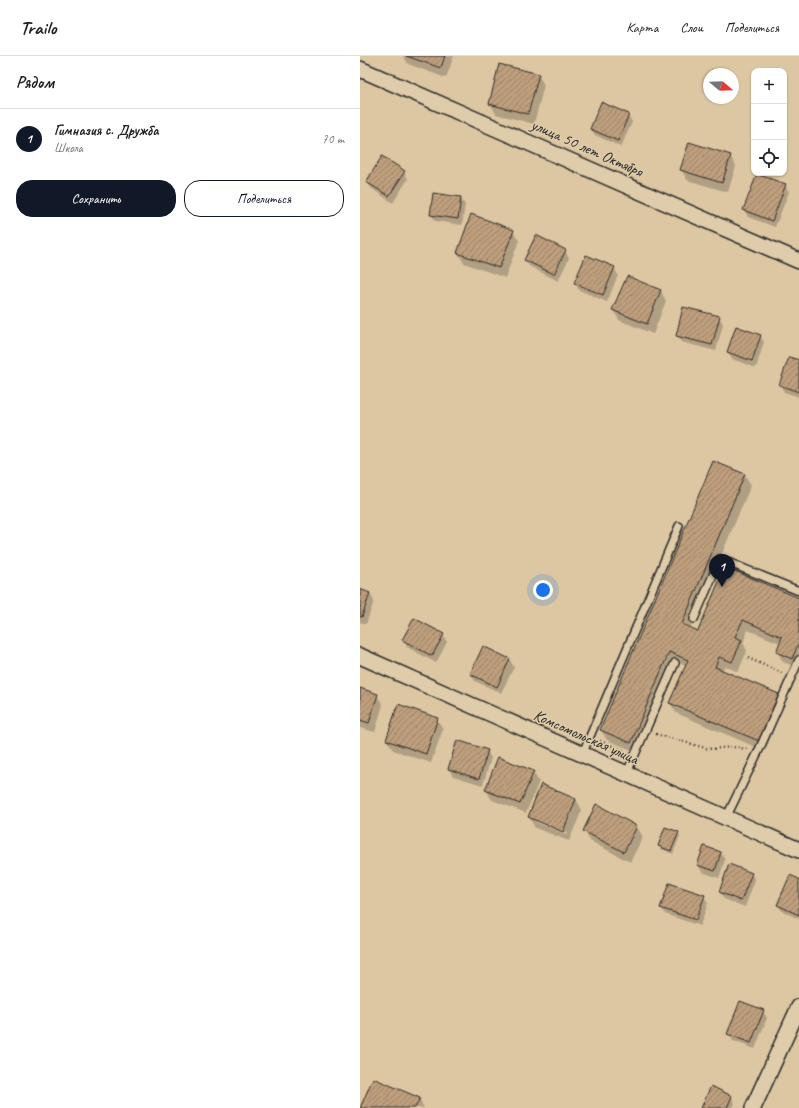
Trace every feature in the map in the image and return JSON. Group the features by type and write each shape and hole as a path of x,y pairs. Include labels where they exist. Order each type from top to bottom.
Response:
{"street":[{"name":"улица 50 лет Октября","path":"360,68 799,261"},
{"name":"Комсомольская улица","path":"360,656 582,756 799,850"},
{"path":"753,1108 799,1007"}],"lane":[{"path":"582,756 679,526"},
{"path":"694,619 720,559 799,591"},
{"path":"726,818 759,750 799,660"},
{"path":"626,775 675,663"}],"path":[{"path":"748,658 792,677"},
{"path":"645,731 709,750 733,747 759,750"},
{"path":"590,737 635,755"}],"building":[{"path":"406,56 445,56 441,68"},
{"path":"499,64 539,74 528,114 489,104"},
{"path":"601,102 629,114 618,141 590,129"},
{"path":"689,142 731,155 722,183 680,170"},
{"path":"382,156 405,171 389,196 366,182"},
{"path":"756,176 763,176 786,184 772,221 743,210"},
{"path":"433,193 461,197 458,219 430,215"},
{"path":"471,214 514,230 499,268 457,253"},
{"path":"536,235 566,250 554,274 524,260"},
{"path":"586,255 615,267 603,295 574,283"},
{"path":"627,276 661,290 647,324 612,310"},
{"path":"683,307 720,316 712,345 676,336"},
{"path":"736,326 761,335 752,361 727,352"},
{"path":"789,357 799,360 799,392 779,385"},
{"path":"713,461 745,474 682,624 698,631 725,567 799,598 799,642 792,659 776,652 782,637 743,620 735,637 742,640 732,662 719,657 715,667 779,694 759,741 669,703 688,660 669,652 631,743 600,730"},
{"path":"360,589 370,593 362,617 360,617"},
{"path":"414,618 444,634 432,656 402,640"},
{"path":"483,646 510,659 497,687 470,674"},
{"path":"360,688 378,694 369,723 360,720"},
{"path":"398,704 438,718 426,754 386,740"},
{"path":"457,740 488,750 479,779 448,769"},
{"path":"498,757 534,771 520,804 485,790"},
{"path":"541,784 576,799 563,832 528,817"},
{"path":"596,804 637,826 624,852 583,831"},
{"path":"665,827 679,832 671,851 658,846"},
{"path":"704,846 721,852 715,871 697,865"},
{"path":"729,864 752,873 741,901 719,892"},
{"path":"790,875 799,879 799,915 777,905"},
{"path":"669,883 705,895 696,920 660,908"},
{"path":"740,1001 764,1010 751,1043 727,1034"},
{"path":"373,1078 420,1098 415,1108 360,1108"},
{"path":"711,1086 732,1096 727,1108 701,1108"}],"place":[{"name":"Гимназия с. Дружба","path":"722,587"}]}
